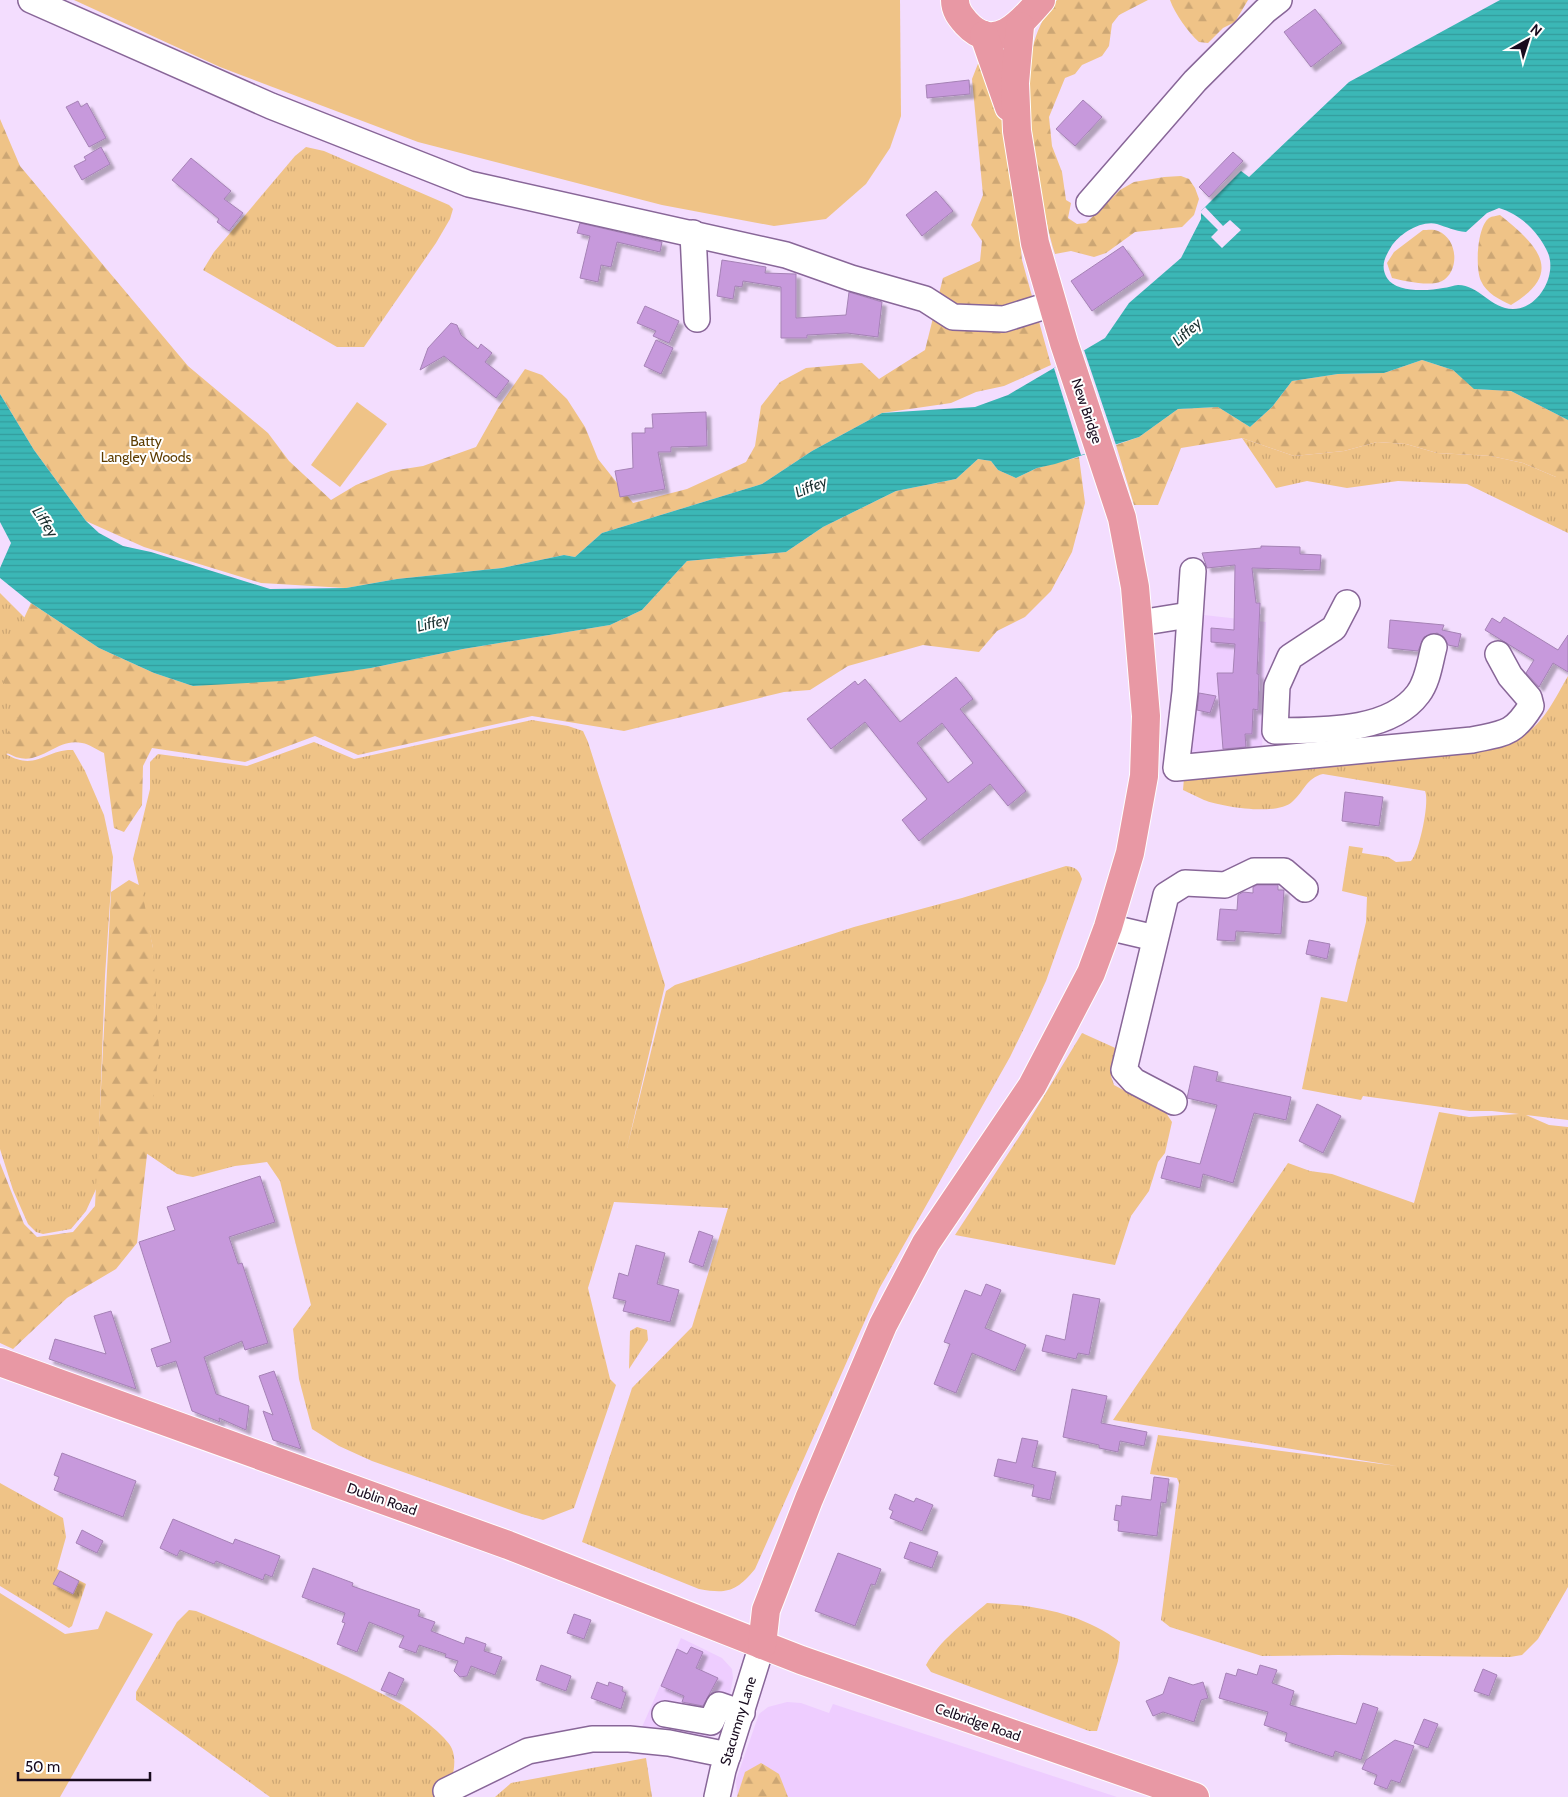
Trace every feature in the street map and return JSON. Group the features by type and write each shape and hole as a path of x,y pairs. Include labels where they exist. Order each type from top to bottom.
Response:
{"main road":[{"path":"955,0 959,15 971,29 984,35 999,36 1010,32 1030,11"},
{"path":"1017,131 1015,83 1030,11"},
{"path":"984,35 1017,131"},
{"name":"New Bridge","path":"762,1645 766,1610 809,1499 884,1325 926,1243 1032,1086 1079,999 1108,927 1130,853 1144,776 1146,716 1139,623 1129,551 1111,480 1064,343 1034,243 1017,131"},
{"name":"Dublin Road","path":"0,1362 508,1544 762,1645"},
{"name":"Celbridge Road","path":"762,1645 1195,1797"}],"street":[{"path":"31,0 271,106 469,184 786,255 851,278 925,299 953,317 1004,319 1052,304"},
{"path":"1089,203 1195,81 1265,11 1279,0"},
{"path":"693,233 697,318"},
{"path":"1193,571 1185,692 1176,768 1472,740 1502,733 1520,724 1531,706 1529,698 1510,676 1498,654"},
{"path":"1273,758 1277,686 1290,657 1325,636 1334,628 1347,603"},
{"path":"1139,623 1189,614"},
{"path":"1275,731 1343,728 1394,715 1419,693 1434,647"},
{"path":"1174,1102 1134,1081 1124,1070 1166,895 1185,883 1225,885 1254,871 1284,871 1305,888"},
{"path":"1108,927 1156,938"},
{"name":"Stacumny Lane","path":"717,1797 762,1645"},
{"path":"665,1714 711,1722 719,1705 742,1713"},
{"path":"446,1791 528,1751 592,1740 629,1739 728,1755"}],"shaded area":[{"path":"1195,614 1266,622 1262,750 1184,758"},
{"path":"681,1638 722,1658 732,1669 733,1678 728,1706 716,1730 704,1746 639,1734"},
{"path":"787,1702 801,1703 829,1713 833,1704 1117,1797 737,1797 736,1780 759,1714 768,1707"}],"green space":[{"path":"74,0 900,0 901,116 890,148 866,184 826,219 774,226 662,205 418,142 220,67"},
{"path":"1057,0 1148,0 1119,15 1112,24 1109,46 1102,56 1082,65 1075,74 1065,78 1049,117 1052,146 1062,172 1066,200 1071,203 1068,218 1077,224 1086,223 1120,190 1134,182 1164,177 1181,176 1189,179 1199,199 1194,215 1182,227 1135,232 1106,253 1094,257 1071,251 1055,254 1048,230 1032,143 1029,117 1029,66 1034,42 1043,20"},
{"path":"1170,0 1248,0 1235,22 1223,28 1208,43 1199,42 1191,33 1178,17"},
{"name":"Batty Langley Woods","path":"983,51 1001,110 1012,160 1022,260 1051,365 1004,386 976,392 951,403 882,413 812,451 762,484 602,533 575,557 564,555 502,568 397,579 346,588 261,583 144,547 86,521 34,450 0,394 0,119 20,166 188,366 268,433 289,461 331,500 356,485 391,471 423,466 476,447 498,408 525,369 542,375 567,399 585,427 598,459 633,503 687,489 746,462 755,446 761,406 780,382 806,368 862,363 879,379 925,350 943,278 980,261 982,241 971,225 983,195 972,79"},
{"path":"306,147 324,151 449,205 453,209 450,219 436,243 364,347 337,347 203,270 214,252 295,156"},
{"path":"1500,215 1525,237 1540,259 1541,270 1538,281 1528,293 1511,305 1486,289 1481,281 1478,267 1478,248 1482,230 1489,218"},
{"path":"1423,230 1438,231 1450,241 1454,255 1452,270 1448,276 1437,283 1417,283 1392,278 1387,263 1394,252"},
{"path":"1422,360 1453,370 1475,389 1511,391 1568,420 1568,477 1556,477 1523,463 1491,456 1437,453 1406,444 1377,442 1344,451 1294,456 1242,438 1181,448 1158,505 1134,505 1116,445 1139,437 1178,409 1218,407 1250,427 1272,407 1292,381 1338,374 1384,373"},
{"path":"357,402 387,424 340,487 311,465"},
{"path":"1242,438 1294,456 1344,451 1377,442 1406,444 1437,453 1491,456 1523,463 1556,477 1568,477 1568,533 1467,484 1398,481 1347,488 1307,481 1276,488"},
{"path":"1079,457 1085,503 1072,552 1051,591 1025,617 997,631 979,652 923,645 848,666 810,690 784,692 624,731 532,716 358,755 315,736 245,762 152,748 143,766 142,805 124,832 114,828 104,753 85,744 72,743 27,759 6,752 6,735 21,712 0,676 3,648 19,629 31,603 99,648 154,673 193,686 371,668 463,649 610,625 642,610 687,561 786,552 823,527 896,491 956,479 978,459 991,461 998,470 1016,478 1037,468"},
{"path":"0,593 30,623 69,735 6,754 25,761 73,750 85,771 104,815 113,857 105,976 97,1187 86,1211 71,1229 43,1234 36,1232 28,1224 13,1190 0,1149"},
{"path":"1568,676 1568,1120 1526,1115 1549,1125 1568,1127 1568,1587 1538,1639 1522,1655 1510,1657 1262,1656 1170,1627 1161,1620 1179,1483 1177,1478 1150,1474 1158,1435 1397,1466 1113,1420 1288,1163 1310,1171 1332,1174 1414,1203 1439,1112 1469,1117 1519,1114 1470,1111 1363,1096 1361,1100 1302,1089 1321,997 1347,1002 1366,922 1367,897 1342,891 1349,846 1363,848 1362,853 1388,857 1396,862 1411,861 1423,827 1426,805 1425,791 1323,774 1313,779 1292,802 1285,806 1274,809 1249,809 1212,803 1199,798 1183,790 1184,778 1517,739 1526,734 1541,720"},
{"path":"532,720 568,726 583,731 665,985 627,1148 666,991 675,985 854,927 962,898 1066,866 1077,870 1082,879 1046,981 1010,1057 879,1289 755,1569 742,1583 730,1590 699,1589 582,1542 632,1388 692,1327 728,1208 614,1202 588,1288 610,1379 616,1385 574,1508 543,1520 372,1461 339,1446 312,1429 299,1379 293,1329 311,1305 280,1181 267,1162 235,1166 193,1177 177,1174 146,1153 153,948 133,859 150,789 150,762 158,754 247,766 314,742 354,759"},
{"path":"129,880 141,886 153,948 159,1049 137,1243 116,1269 67,1298 13,1349 0,1343 0,1163 24,1224 37,1237 73,1232 95,1206 111,892"},
{"path":"1082,1033 1122,1051 1111,1076 1114,1085 1166,1113 1172,1122 1165,1153 1158,1162 1149,1191 1131,1216 1115,1265 955,1235 1021,1134"},
{"path":"637,1327 647,1330 648,1340 629,1369 630,1331"},
{"path":"0,1483 63,1518 66,1537 57,1569 86,1584 72,1626 69,1628 0,1586"},
{"path":"0,1593 65,1634 98,1629 106,1611 153,1634 60,1797 0,1797"},
{"path":"987,1603 1057,1612 1090,1624 1120,1642 1118,1661 1097,1731 1089,1731 931,1672 926,1665 931,1656 954,1632"},
{"path":"189,1610 196,1611 326,1666 413,1712 437,1731 452,1749 454,1767 446,1797 270,1797 136,1700 136,1692 177,1622"},
{"path":"646,1758 652,1797 495,1797 511,1783"},
{"path":"761,1763 779,1774 788,1797 737,1797 745,1772"}],"water":[{"name":"Liffey","path":"1500,0 1568,0 1568,420 1511,391 1474,389 1453,370 1422,360 1384,373 1338,374 1292,381 1272,407 1250,427 1218,407 1178,409 1139,437 1037,468 1016,478 998,470 991,461 978,459 956,479 896,491 823,527 786,552 687,561 642,610 610,625 463,649 371,668 281,681 193,686 154,673 99,648 31,603 0,578 0,568 11,543 0,522 0,394 34,450 86,521 99,533 123,546 151,552 270,589 346,588 397,579 502,568 564,555 575,557 602,533 762,484 812,451 882,413 975,407 1008,395 1105,338 1129,303 1181,258 1201,219 1201,211 1241,171 1249,177 1349,82","holes":["1499,208 1521,219 1534,231 1548,253 1550,262 1548,280 1544,289 1531,303 1513,309 1505,308 1465,286 1458,285 1447,288 1413,290 1397,286 1387,278 1384,270 1387,254 1399,237 1411,229 1431,223 1466,232 1487,213"]}],"pier":[{"path":"1205,207 1223,226 1230,220 1241,230 1222,248 1211,237 1218,230 1200,212"},
{"path":"1084,350 1116,445 1081,455 1054,368"}],"building":[{"path":"1315,9 1342,43 1311,67 1284,32"},
{"path":"969,80 970,94 927,98 926,85"},
{"path":"1083,100 1102,117 1075,146 1056,129"},
{"path":"78,101 81,107 87,103 106,138 89,147 66,107"},
{"path":"101,147 110,164 82,180 74,166 86,160 84,157"},
{"path":"1233,152 1243,161 1209,197 1199,187"},
{"path":"191,158 231,191 224,199 243,213 229,231 217,222 219,219 172,180"},
{"path":"936,191 953,211 922,236 906,215"},
{"path":"580,223 662,242 660,252 617,242 611,267 601,265 598,282 580,278 590,236 577,233"},
{"path":"1123,246 1144,275 1092,311 1071,281"},
{"path":"722,260 766,267 765,273 796,274 796,318 846,315 849,292 882,302 878,337 847,333 807,335 807,338 781,338 781,287 743,281 742,287 735,286 733,299 717,296"},
{"path":"645,306 679,321 669,343 653,336 656,331 637,323"},
{"path":"451,323 457,325 461,335 478,349 481,344 492,353 485,362 509,381 496,398 444,356 420,370 428,348"},
{"path":"656,340 673,348 661,374 644,366"},
{"path":"706,412 707,446 671,447 671,452 658,452 665,489 620,497 615,471 633,468 632,433 645,433 645,428 653,428 652,414"},
{"path":"1261,546 1300,547 1300,554 1321,555 1320,570 1252,568 1256,603 1260,603 1257,674 1259,674 1258,710 1253,709 1252,734 1245,734 1246,747 1223,749 1217,673 1233,673 1235,644 1211,642 1211,628 1234,630 1235,565 1207,568 1202,553 1261,548"},
{"path":"1504,617 1558,650 1568,635 1568,672 1553,663 1539,687 1526,673 1534,660 1485,630 1492,618 1500,623"},
{"path":"1390,620 1444,625 1442,630 1461,634 1458,647 1448,645 1444,637 1437,633 1424,637 1418,651 1388,648"},
{"path":"956,677 973,699 960,709 1026,791 1008,806 990,784 919,841 902,820 927,799 865,722 831,749 807,719 855,681 858,685 865,679 900,722","holes":["942,723 973,763 948,783 917,743"]},
{"path":"1199,693 1216,696 1210,713 1197,710"},
{"path":"1345,792 1383,797 1379,826 1342,821"},
{"path":"1257,885 1278,885 1278,890 1284,890 1281,934 1236,931 1235,941 1217,940 1220,909 1237,910 1238,895 1243,892 1253,893 1253,887"},
{"path":"1309,940 1330,944 1327,959 1306,954"},
{"path":"1194,1066 1218,1072 1216,1081 1291,1097 1286,1120 1254,1113 1233,1183 1203,1174 1200,1188 1161,1178 1167,1156 1200,1164 1217,1105 1187,1098"},
{"path":"1317,1104 1341,1116 1323,1153 1299,1141"},
{"path":"260,1176 275,1222 229,1237 238,1264 242,1263 268,1343 245,1350 242,1341 204,1357 216,1394 249,1406 246,1430 219,1418 220,1422 192,1411 176,1361 157,1367 151,1349 171,1342 139,1242 175,1230 167,1207"},
{"path":"699,1231 713,1236 703,1267 689,1262"},
{"path":"636,1245 665,1253 657,1284 679,1290 670,1322 623,1311 626,1301 613,1298 619,1273 628,1276"},
{"path":"986,1284 1001,1290 985,1328 1026,1345 1015,1371 972,1353 956,1393 934,1384 950,1344 944,1342 965,1290 981,1296"},
{"path":"1073,1294 1100,1299 1089,1355 1078,1353 1076,1359 1042,1351 1046,1335 1065,1340"},
{"path":"111,1311 136,1389 49,1359 55,1339 106,1354 94,1316"},
{"path":"274,1371 301,1449 273,1440 263,1411 273,1415 259,1376"},
{"path":"1072,1389 1107,1396 1101,1423 1147,1432 1144,1446 1120,1441 1118,1452 1099,1448 1099,1445 1063,1437"},
{"path":"1022,1438 1038,1441 1032,1467 1056,1472 1050,1500 1032,1496 1034,1485 994,1476 998,1459 1016,1463"},
{"path":"62,1453 136,1481 123,1517 54,1490 59,1477 54,1475"},
{"path":"1154,1477 1169,1479 1166,1503 1161,1502 1157,1536 1118,1531 1119,1521 1114,1520 1116,1505 1121,1506 1122,1496 1151,1500"},
{"path":"895,1494 914,1502 916,1498 933,1505 922,1531 890,1518 893,1511 889,1509"},
{"path":"173,1519 233,1544 235,1539 280,1556 272,1577 265,1574 263,1580 216,1561 214,1564 180,1550 177,1556 160,1548"},
{"path":"82,1530 103,1541 97,1553 76,1543"},
{"path":"910,1542 938,1552 932,1568 904,1558"},
{"path":"838,1553 881,1569 875,1585 871,1584 855,1626 815,1611"},
{"path":"313,1568 353,1583 352,1586 420,1610 418,1616 435,1622 431,1631 464,1644 466,1637 486,1644 484,1651 502,1657 495,1675 471,1666 467,1676 460,1677 454,1671 458,1661 445,1657 446,1654 419,1645 416,1653 399,1647 404,1636 369,1622 357,1652 337,1644 345,1623 342,1622 345,1613 302,1597"},
{"path":"60,1571 79,1581 73,1594 53,1584"},
{"path":"574,1614 591,1620 584,1639 567,1633"},
{"path":"691,1647 703,1652 696,1668 718,1678 703,1706 682,1702 684,1696 661,1686 677,1649 687,1654"},
{"path":"541,1665 571,1676 566,1691 536,1680"},
{"path":"1260,1665 1277,1670 1272,1683 1294,1691 1290,1705 1356,1724 1363,1703 1378,1708 1361,1760 1335,1751 1333,1757 1285,1741 1287,1733 1264,1725 1268,1712 1219,1698 1226,1673 1236,1676 1238,1669 1257,1675"},
{"path":"1483,1669 1497,1675 1489,1696 1474,1691"},
{"path":"389,1672 404,1679 396,1696 381,1690"},
{"path":"1169,1677 1193,1685 1203,1682 1208,1698 1201,1700 1194,1722 1163,1712 1153,1716 1146,1701 1163,1694"},
{"path":"597,1682 608,1686 609,1682 623,1687 622,1691 626,1693 621,1709 591,1698"},
{"path":"1424,1719 1438,1724 1428,1748 1414,1743"},
{"path":"1395,1740 1414,1746 1400,1783 1391,1780 1387,1789 1374,1784 1377,1775 1362,1769 1366,1760"}]}
